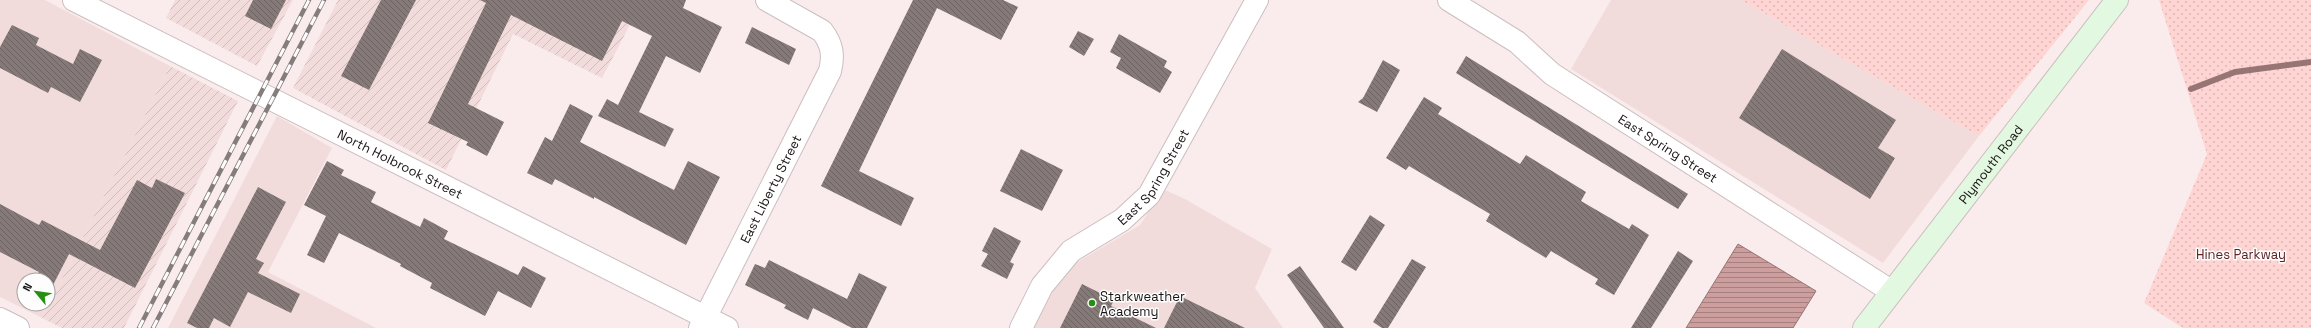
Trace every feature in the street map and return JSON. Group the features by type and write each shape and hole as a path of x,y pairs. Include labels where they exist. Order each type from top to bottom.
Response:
{"main road":[{"name":"Plymouth Road","path":"1864,328 1891,291 2117,0"}],"street":[{"name":"North Holbrook Street","path":"74,0 703,323 727,328"},
{"name":"East Liberty Street","path":"703,323 830,71 833,54 828,39 822,31 767,0"},
{"name":"East Spring Street","path":"1021,328 1042,286 1071,251 1122,220 1149,195 1257,0"},
{"name":"East Spring Street","path":"1449,0 1517,42 1552,74 1891,291"},
{"path":"0,319 18,328"}],"shaded area":[{"path":"0,0 45,0 170,66 56,290 56,272 16,272 16,305 0,297"},
{"path":"175,0 293,0 257,66 166,18"},
{"path":"338,0 643,0 602,78 513,34 446,170 293,88"},
{"path":"1611,0 1741,0 1979,136 1883,263 1571,69"},
{"path":"170,66 238,101 124,328 62,328 42,318 45,312 56,312 56,290"},
{"path":"277,116 332,148 268,272 376,328 168,328"},
{"path":"1163,189 1185,199 1272,249 1255,288 1283,328 1030,328 1038,311 1064,270 1140,225"},
{"path":"1738,244 1816,291 1793,328 1686,328"},
{"path":"30,312 45,312 42,318"}],"green space":[{"path":"1741,0 2089,0 1979,136"},
{"name":"Hines Parkway","path":"2159,0 2311,0 2311,328 2183,328 2144,303 2207,154"}],"building":[{"path":"253,0 286,0 271,29 245,16"},
{"path":"381,0 416,0 369,90 341,76"},
{"path":"480,0 686,0 683,8 722,27 700,73 666,56 639,112 674,129 665,147 598,116 607,99 618,105 652,36 622,21 602,61 511,15 468,104 504,122 487,156 466,145 468,142 428,123 486,3"},
{"path":"913,0 1003,0 1018,7 1001,40 937,8 859,171 914,198 901,226 821,186"},
{"path":"12,25 39,38 36,45 73,64 80,49 102,60 80,102 51,87 48,93 0,68 0,47"},
{"path":"752,27 796,49 789,65 745,43"},
{"path":"1078,31 1094,39 1084,56 1069,47"},
{"path":"1119,34 1167,61 1164,67 1172,72 1160,93 1116,68 1121,58 1110,52"},
{"path":"1782,49 1896,120 1878,148 1895,158 1870,199 1739,118"},
{"path":"1466,56 1688,194 1678,209 1456,73"},
{"path":"1383,60 1400,70 1377,112 1358,102 1363,98"},
{"path":"1424,97 1442,108 1438,114 1520,164 1526,155 1586,192 1581,201 1629,229 1632,224 1649,235 1614,295 1595,284 1598,279 1551,251 1546,258 1486,221 1490,214 1409,166 1406,170 1386,158"},
{"path":"570,104 593,116 580,142 674,190 688,161 720,177 686,245 594,197 594,199 555,179 552,185 527,173 545,137 552,141"},
{"path":"1021,149 1063,170 1042,211 1000,191"},
{"path":"327,161 344,170 341,175 376,192 371,202 420,227 424,218 448,231 444,239 518,275 523,266 546,278 531,308 498,291 485,316 430,288 432,283 400,266 401,264 339,233 324,263 307,255 326,216 304,205"},
{"path":"156,179 185,193 135,288 69,254 56,279 56,272 39,272 0,252 0,204 39,225 42,220 100,250 137,180 152,188"},
{"path":"258,187 286,202 256,259 264,263 258,273 300,294 291,313 248,292 230,327 214,318 209,328 197,328 187,323"},
{"path":"1370,215 1385,225 1356,271 1341,262"},
{"path":"994,227 1021,241 1010,262 1014,264 1007,279 981,266 988,254 982,251"},
{"path":"1678,251 1693,261 1651,328 1631,328"},
{"path":"1412,259 1426,267 1388,328 1382,328 1373,322"},
{"path":"769,260 847,299 859,273 887,287 867,328 852,328 813,308 808,320 784,308 786,305 745,285 755,264 765,268"},
{"path":"1300,266 1344,328 1324,328 1287,275"},
{"name":"Starkweather Academy","path":"1082,284 1114,300 1111,306 1156,328 1060,328"},
{"name":"Starkweather Academy","path":"1180,296 1245,328 1164,328"}],"waterway":[{"path":"2191,89 2235,72 2311,62"}],"railway":[{"path":"139,328 309,0"},
{"path":"153,328 324,0"}],"place":[{"name":"Starkweather Academy","path":"1092,303"}]}
